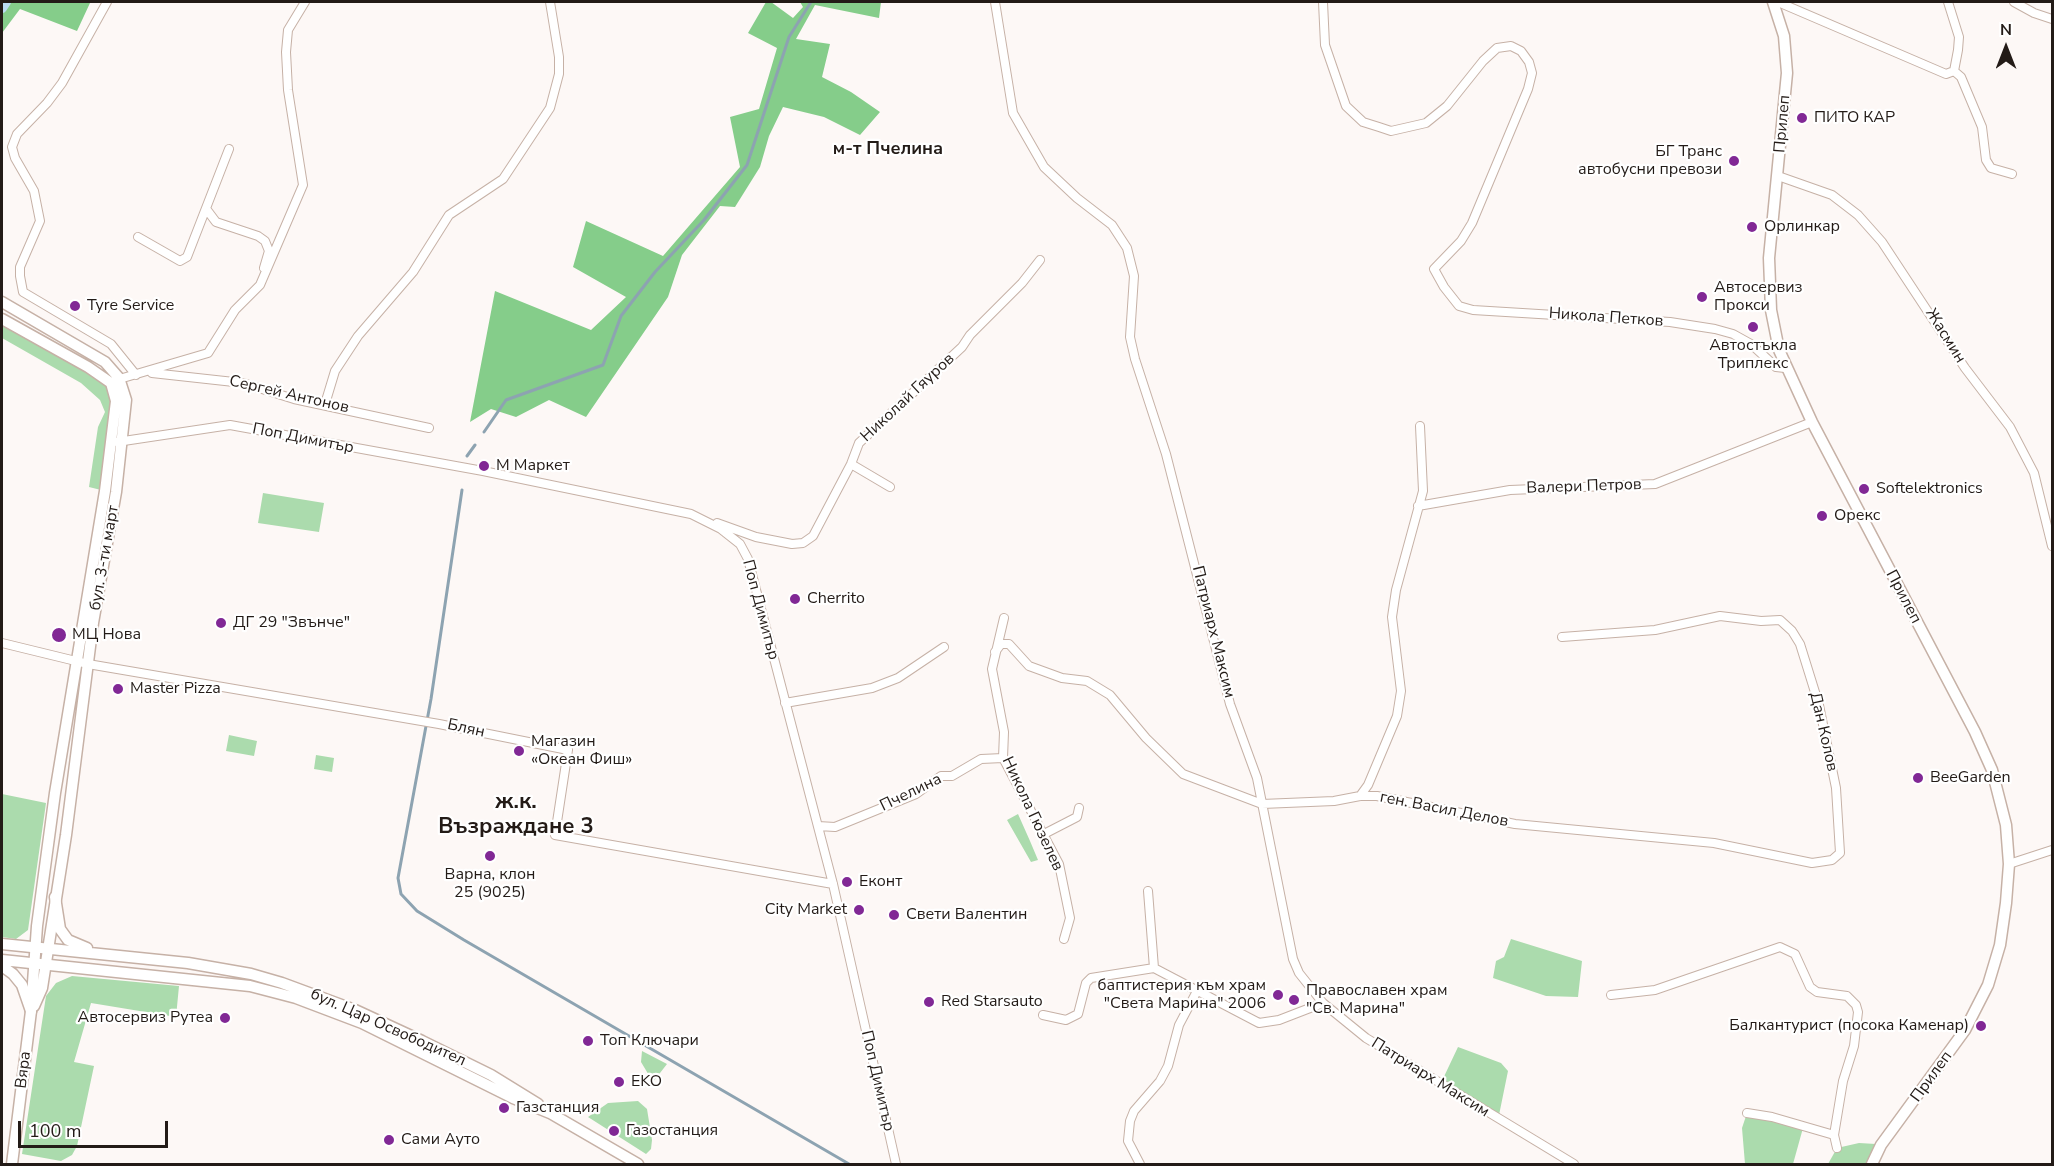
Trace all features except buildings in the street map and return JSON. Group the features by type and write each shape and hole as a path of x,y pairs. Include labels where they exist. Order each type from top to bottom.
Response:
{"street":[{"path":"107,2 62,83 47,104 17,134 12,147 15,158 34,191 40,221 20,267 20,276 23,292 111,344 136,375"},
{"path":"2,319 115,381 208,353 236,310 255,292 280,243 303,185 288,90 286,52 288,30 305,2"},
{"path":"326,404 335,371 358,336 413,272 449,215 503,179 550,108 559,74 559,57 550,2"},
{"name":"Патриарх Максим","path":"995,2 1013,113 1044,167 1077,198 1112,225 1127,248 1134,276 1130,337 1134,359 1166,454 1230,704 1250,756 1293,958 1299,973 1323,1003 1366,1038 1574,1164"},
{"name":"Никола Петков","path":"1323,2 1325,45 1346,106 1363,122 1379,127 1391,130 1426,123 1448,106 1483,60 1497,48 1511,46 1521,51 1529,62 1532,73 1528,89 1472,223 1461,241 1434,269 1459,306 1473,310 1670,322 1707,327 1733,334 1751,344 1776,368 1785,368"},
{"name":"Прилеп","path":"1773,2 1784,36 1787,73 1768,280 1774,330 1785,368 1975,732 1992,770 2003,814 2009,864 2000,945 1977,1011 1881,1144 1872,1164"},
{"path":"1778,2 1867,38 1940,72 1946,74 1954,71"},
{"path":"1948,2 1959,37 1954,71"},
{"path":"2014,2 2034,13 2052,19"},
{"path":"1954,71 1961,78 1982,127 1986,159 1991,168 2012,174"},
{"path":"138,237 180,261 187,257 229,149"},
{"name":"Жасмин","path":"1778,176 1832,195 1858,215 1882,242 1965,368 2010,427 2034,473 2052,546"},
{"path":"207,210 216,222 258,236 265,241 268,251 264,273"},
{"name":"Николай Гяуров","path":"691,514 756,537 792,544 803,543 813,537 851,464 858,443 955,354 970,335 1022,283 1040,260"},
{"path":"2,302 105,362 115,381"},
{"name":"Сергей Антонов","path":"147,372 243,383 294,399 326,404 429,428"},
{"name":"бул. 3-ти март","path":"48,949 117,442 115,381"},
{"name":"Валери Петров","path":"1418,506 1509,490 1655,484 1812,422"},
{"name":"Поп Димитър","path":"117,442 230,425 483,471 691,514 721,530 740,544 748,559 833,884 896,1164"},
{"path":"1360,796 1368,785 1398,717 1401,691 1392,617 1396,590 1423,490 1420,426"},
{"name":"бул. 3-ти март","path":"40,965 36,948 55,792 117,442"},
{"path":"851,464 890,487"},
{"name":"Дан Колов","path":"1562,637 1655,630 1720,616 1761,621 1780,620 1792,631 1800,644 1819,705 1836,788 1840,853"},
{"name":"Никола Гюзелев","path":"1004,618 992,669 1004,732 1003,758 1059,864 1070,918 1064,939"},
{"name":"Блян","path":"2,644 88,664 421,720 568,750 555,835 833,884"},
{"name":"ген. Васил Делов","path":"995,652 1001,644 1009,644 1029,666 1037,670 1062,678 1087,681 1110,695 1146,738 1183,774 1262,804 1334,801 1360,796 1377,796 1515,824 1714,843 1812,863 1832,860 1840,853"},
{"path":"784,703 872,688 898,678 944,647"},
{"name":"Пчелина","path":"818,826 835,827 916,794 941,776 952,776 981,759 1003,758"},
{"path":"1044,834 1077,817 1078,808"},
{"path":"2009,864 2052,850"},
{"path":"1148,891 1154,968"},
{"path":"55,897 58,921 68,940 84,948 119,956"},
{"name":"бул. Цар Освободител","path":"2,944 242,972 319,996 491,1075 550,1113 638,1164"},
{"path":"1611,995 1655,990 1780,947 1795,954 1810,987 1817,993 1841,994 1856,1005 1854,1046 1843,1081 1834,1135 1837,1148"},
{"name":"Вяра","path":"12,1164 31,1011 40,965 48,949"},
{"name":"бул. Цар Освободител","path":"2,960 222,983 268,990 362,1023 513,1098 550,1113"},
{"path":"2,966 14,974 22,984 31,1011"},
{"path":"1043,1015 1066,1020 1078,1014 1086,983 1091,978 1154,968 1259,1023 1279,1020 1323,1003"},
{"path":"1140,1164 1128,1141 1130,1121 1134,1111 1160,1081 1168,1066 1179,1025 1197,992"},
{"path":"1747,1113 1772,1117 1834,1135"}],"green space":[{"path":"2,2 90,3 77,31 20,9 2,33"},
{"path":"766,2 771,2 793,18 803,7 800,2 881,2 879,18 815,5 796,39 830,44 822,77 851,92 880,112 860,135 824,117 783,107 769,136 760,167 735,207 720,206 682,255 668,297 586,417 549,400 516,417 491,409 470,422 495,291 591,330 626,297 573,267 586,221 663,256 740,167 730,117 759,109 777,48 748,33"},
{"path":"2,319 88,367 114,391 105,491 89,487 98,427 105,412 100,400 81,383 2,338"},
{"path":"263,493 324,503 319,532 258,523"},
{"path":"229,735 257,741 254,756 226,751"},
{"path":"316,755 334,758 332,772 314,769"},
{"path":"2,794 46,803 28,930 16,939 2,937"},
{"path":"1018,814 1038,860 1031,862 1007,820"},
{"path":"1511,939 1582,961 1578,997 1546,996 1493,978 1496,961 1504,957"},
{"path":"72,976 179,986 176,1017 91,1003 74,1062 94,1066 77,1146 72,1155 61,1161 22,1154 46,996 56,983"},
{"path":"1458,1047 1501,1063 1508,1071 1498,1120 1440,1085"},
{"path":"642,1051 667,1064 653,1082 641,1062"},
{"path":"638,1101 647,1109 652,1140 651,1149 646,1154 588,1117 608,1103"},
{"path":"1747,1113 1803,1128 1793,1164 1745,1164 1742,1128"},
{"path":"1859,1143 1876,1144 1867,1164 1828,1164 1837,1148"}],"waterway":[{"path":"2,8 6,2"},
{"path":"484,432 506,400 603,365 621,316 655,272 704,220 747,165 789,37 811,2"},
{"path":"467,456 475,445"},
{"path":"462,490 431,699 398,878 401,894 417,911 464,940 849,1164"}],"place":[{"name":"ПИТО КАР","path":"1802,118"},
{"name":"БГ Транс автобусни превози","path":"1734,161"},
{"name":"Орлинкар","path":"1752,227"},
{"name":"Автосервиз Прокси","path":"1702,297"},
{"name":"Tyre Service","path":"75,306"},
{"name":"Автостъкла Триплекс","path":"1753,327"},
{"name":"М Маркет","path":"484,466"},
{"name":"Softelektronics","path":"1864,489"},
{"name":"Орекс","path":"1822,516"},
{"name":"Cherrito","path":"795,599"},
{"name":"ДГ 29 \"Звънче\"","path":"221,623"},
{"name":"МЦ Нова","path":"59,635"},
{"name":"Master Pizza","path":"118,689"},
{"name":"Магазин «Океан Фиш»","path":"519,751"},
{"name":"BeeGarden","path":"1918,778"},
{"name":"Варна, клон 25 (9025)","path":"490,856"},
{"name":"Еконт","path":"847,882"},
{"name":"City Market","path":"859,910"},
{"name":"Свети Валентин","path":"894,915"},
{"name":"баптистерия към храм \"Света Марина\" 2006","path":"1278,995"},
{"name":"Православен храм \"Св. Марина\"","path":"1294,1000"},
{"name":"Red Starsauto","path":"929,1002"},
{"name":"Автосервиз Рутеа","path":"225,1018"},
{"name":"Балкантурист (посока Каменар)","path":"1981,1026"},
{"name":"Топ Ключари","path":"588,1041"},
{"name":"EKO","path":"619,1082"},
{"name":"Газстанция","path":"504,1108"},
{"name":"Газoстанция","path":"614,1131"},
{"name":"Сами Ауто","path":"389,1140"}],"district":[{"name":"м-т Пчелина","path":"888,150"},
{"name":"ж.к. Възраждане 3","path":"516,816"}]}
